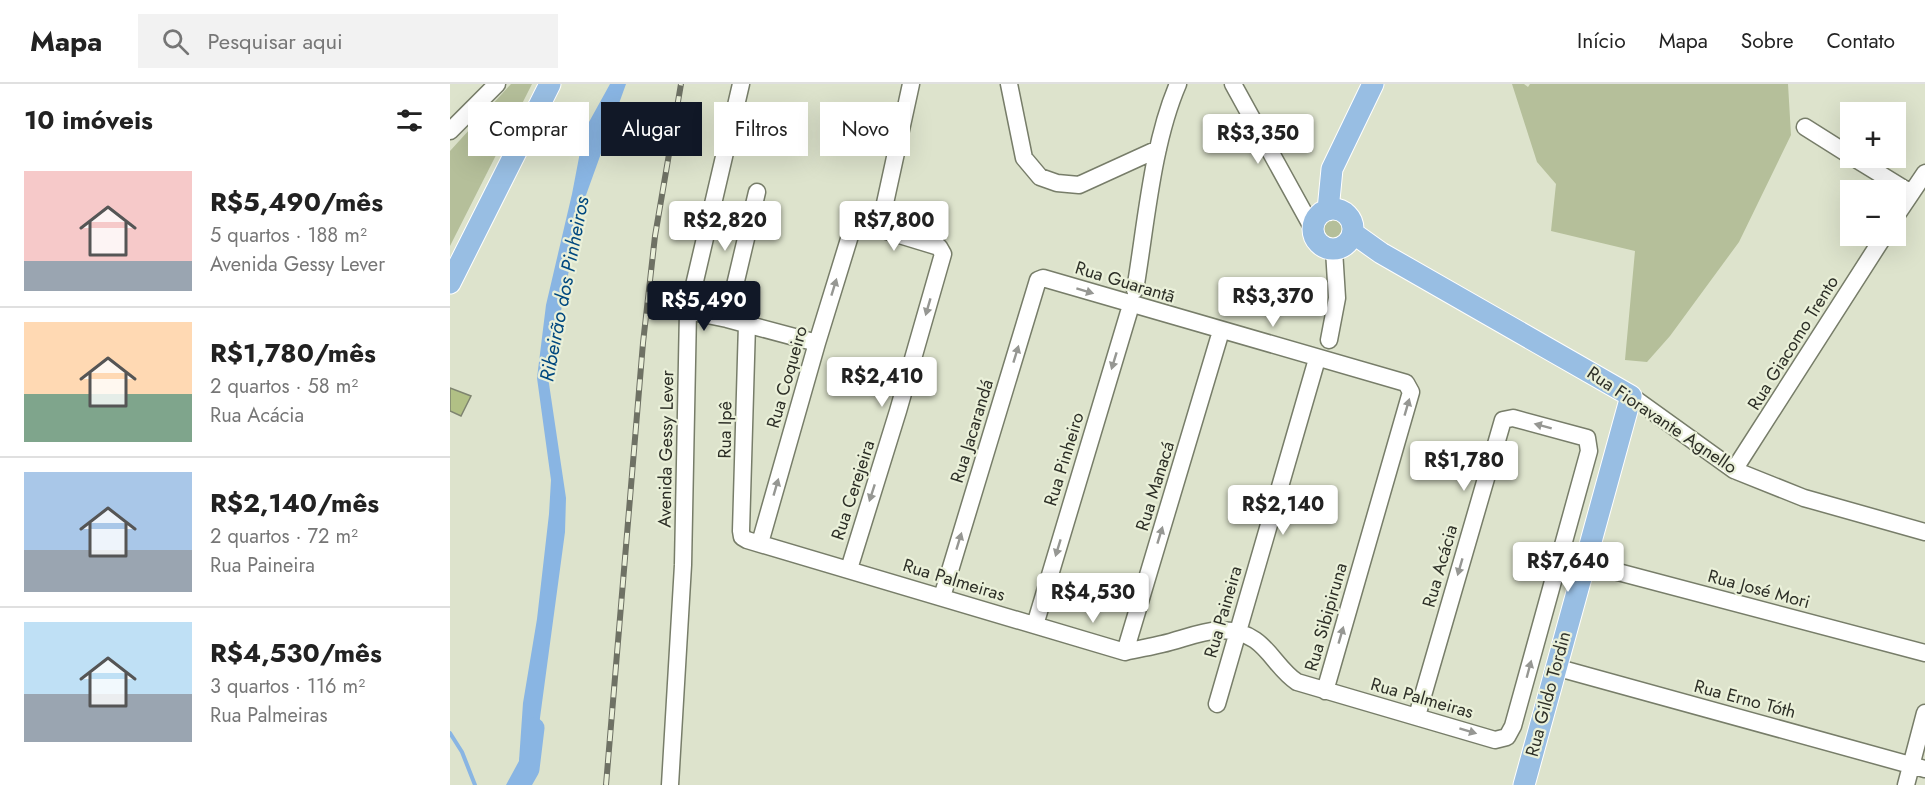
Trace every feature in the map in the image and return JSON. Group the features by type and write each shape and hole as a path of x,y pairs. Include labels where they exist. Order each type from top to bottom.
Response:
{"main road":[{"path":"450,262 539,84"},
{"path":"450,283 550,84"},
{"path":"1328,210 1332,169 1373,84"},
{"path":"1328,210 1341,211 1347,215 1353,227 1353,233 1346,245 1334,250 1321,246 1314,236 1313,229 1317,217 1328,210"},
{"name":"Rua Fioravante Agnello","path":"1353,233 1381,253 1631,396"},
{"name":"Rua Gildo Tordin","path":"1524,785 1631,396"}],"street":[{"name":"Avenida Gessy Lever","path":"670,785 683,565 688,311 741,84"},
{"path":"882,217 911,84"},
{"path":"1009,84 1024,158 1040,177 1057,183 1079,185 1158,149"},
{"name":"Rua Pinheiro","path":"1035,625 1133,298 1158,149 1169,105 1178,84"},
{"path":"1233,84 1313,229"},
{"path":"450,131 494,85"},
{"path":"1805,127 1840,149"},
{"path":"1870,168 1911,193"},
{"path":"1906,201 1925,173"},
{"path":"727,319 758,192"},
{"name":"Rua Coqueiro","path":"760,543 817,343 855,223 943,250"},
{"name":"Rua Giacomo Trento","path":"1734,470 1878,246"},
{"name":"Rua Cerejeira","path":"849,569 898,411 943,250"},
{"path":"1329,340 1337,298 1334,250"},
{"name":"Rua Guarantã","path":"1040,278 1133,298 1221,331 1407,383"},
{"name":"Rua Jacarandá","path":"942,597 1040,278"},
{"path":"688,311 817,343"},
{"name":"Rua Ipê","path":"742,537 747,324"},
{"name":"Rua Manacá","path":"1125,652 1221,331"},
{"name":"Rua Paineira","path":"1217,704 1317,359"},
{"name":"Rua Sibipiruna","path":"1325,691 1411,392 1407,383"},
{"name":"Rua Fioravante Agnello","path":"1631,396 1734,470 1804,498 1925,532"},
{"name":"Rua Acácia","path":"1416,716 1503,420 1513,418 1587,438 1589,451 1513,726"},
{"name":"Rua Palmeiras","path":"742,537 1125,652 1210,630 1237,633 1254,639 1286,675 1297,682 1495,740 1507,737 1513,726"},
{"name":"Rua José Mori","path":"1584,563 1925,653"},
{"name":"Rua Erno Tóth","path":"1555,667 1918,767"},
{"path":"1906,785 1918,767 1925,712"}],"green space":[{"path":"511,84 532,84 523,102 495,102"},
{"path":"1512,84 1524,84 1528,87 1530,84 1788,84 1791,135 1739,242 1670,336 1647,362 1625,360 1635,251 1551,231 1556,184 1537,162"},
{"path":"468,131 468,156 496,156 450,246 450,151"},
{"path":"1331,215 1341,219 1345,229 1341,239 1331,243 1321,239 1317,229 1321,219"}],"water":[{"path":"610,84 626,84 620,102 601,102 601,153 581,209 548,377 566,498 565,532 537,740 520,785 506,785 519,761 523,703 537,619 549,514 551,480 537,378 546,305 579,156 589,156 589,122"}],"building":[{"path":"450,388 471,396 461,416 450,411"}],"waterway":[{"name":"Ribeirão dos Pinheiros","path":"520,785 529,769 534,728"},
{"path":"450,733 462,752 475,785"}],"railway":[{"path":"606,785 643,343 655,236 681,84"}]}
